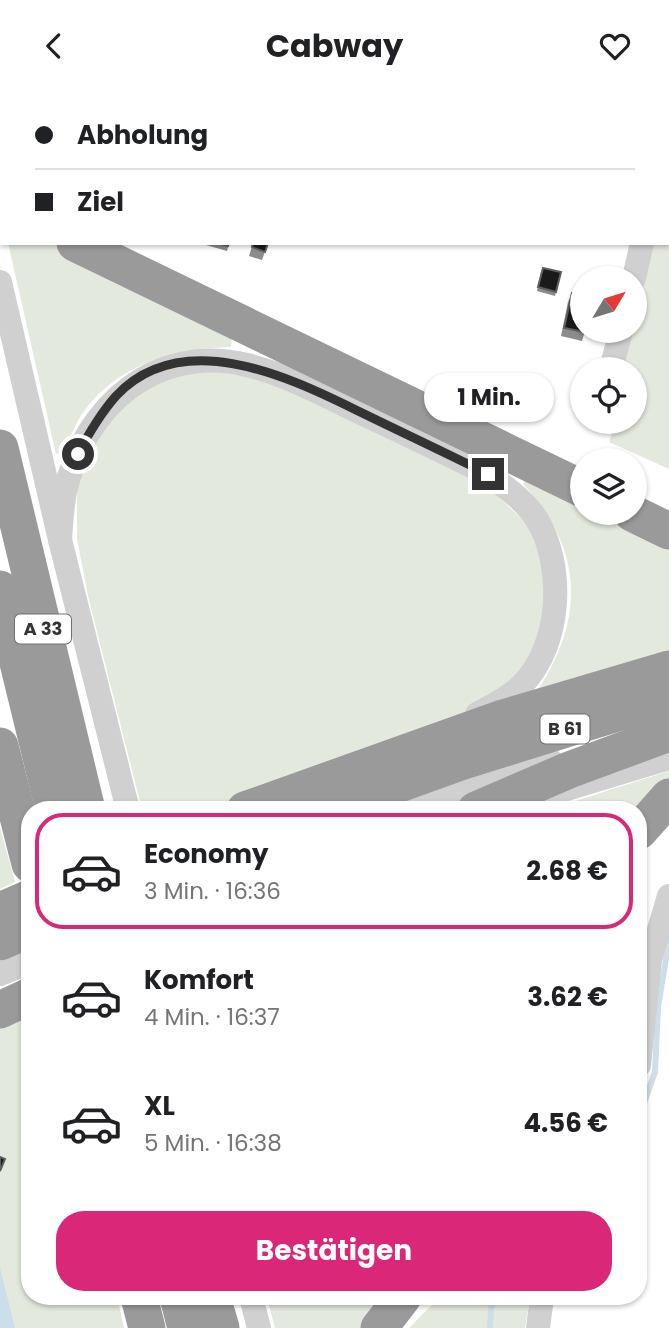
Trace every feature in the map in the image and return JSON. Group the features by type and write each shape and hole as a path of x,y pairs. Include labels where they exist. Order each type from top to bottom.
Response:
{"highway":[{"path":"79,245 570,483"},
{"name":"A 33","path":"0,448 85,801"},
{"path":"647,520 669,531"},
{"name":"A 33","path":"0,589 52,801"},
{"path":"269,801 503,718 669,669"},
{"name":"B 61","path":"352,801 460,762 669,697"},
{"path":"496,801 569,770 669,733"},
{"path":"0,748 21,829"},
{"path":"647,822 669,797"},
{"path":"0,911 21,902"},
{"path":"0,942 21,933"},
{"path":"0,1010 21,1000"},
{"path":"180,1305 186,1328"},
{"path":"214,1305 221,1328"},
{"path":"379,1328 396,1305"}],"street":[{"path":"637,266 642,245"},
{"path":"0,282 60,540 126,801"},
{"path":"60,540 65,492 78,454 94,423 118,394 145,376 172,365 202,361 244,364 288,377 488,474 513,493 535,516 548,542 555,573 552,626 541,654 523,684 498,703 389,757"},
{"name":"B 61","path":"433,801 592,748 669,727"},
{"path":"529,801 669,758"},
{"path":"647,989 650,960 669,896"},
{"path":"0,974 21,966"},
{"path":"253,1305 259,1328"},
{"path":"538,1328 541,1305"}],"shaded area":[{"path":"8,245 55,245 68,256 232,337 231,347 168,356 129,372 111,383 82,414 63,454 56,454"},
{"path":"651,245 669,245 669,469 647,459 647,448 622,448 609,442 612,434 647,434 647,357 623,357 627,343 648,343 646,266"},
{"path":"197,369 269,379 482,481 527,524 547,574 545,621 521,672 478,708 231,801 140,801 88,596 77,539 77,492 82,465 112,413 164,378"},
{"path":"526,480 570,500 570,525 622,525 669,547 669,651 539,688 565,634 571,583 566,557 557,533 543,508 523,484"},
{"path":"669,771 669,780 647,802 575,801"},
{"path":"0,827 15,882 0,889"},
{"path":"21,1018 21,1305 119,1305 124,1328 0,1328 0,1027"},
{"path":"0,1268 15,1328 0,1328"},
{"path":"269,1305 381,1305 364,1328 275,1328"},
{"path":"432,1305 529,1305 525,1328 409,1328"}],"building":[{"path":"252,245 267,245 265,252"},
{"path":"543,268 561,272 556,292 538,287"},
{"path":"570,302 570,329 564,328"},
{"path":"0,1157 5,1159 0,1171"}],"waterway":[{"path":"647,1094 655,1072 658,1007 669,941"},
{"path":"490,1328 491,1305"}],"route":[{"path":"78,454 94,423 118,394 145,376 172,365 202,361 244,364 288,377 488,474"}]}
